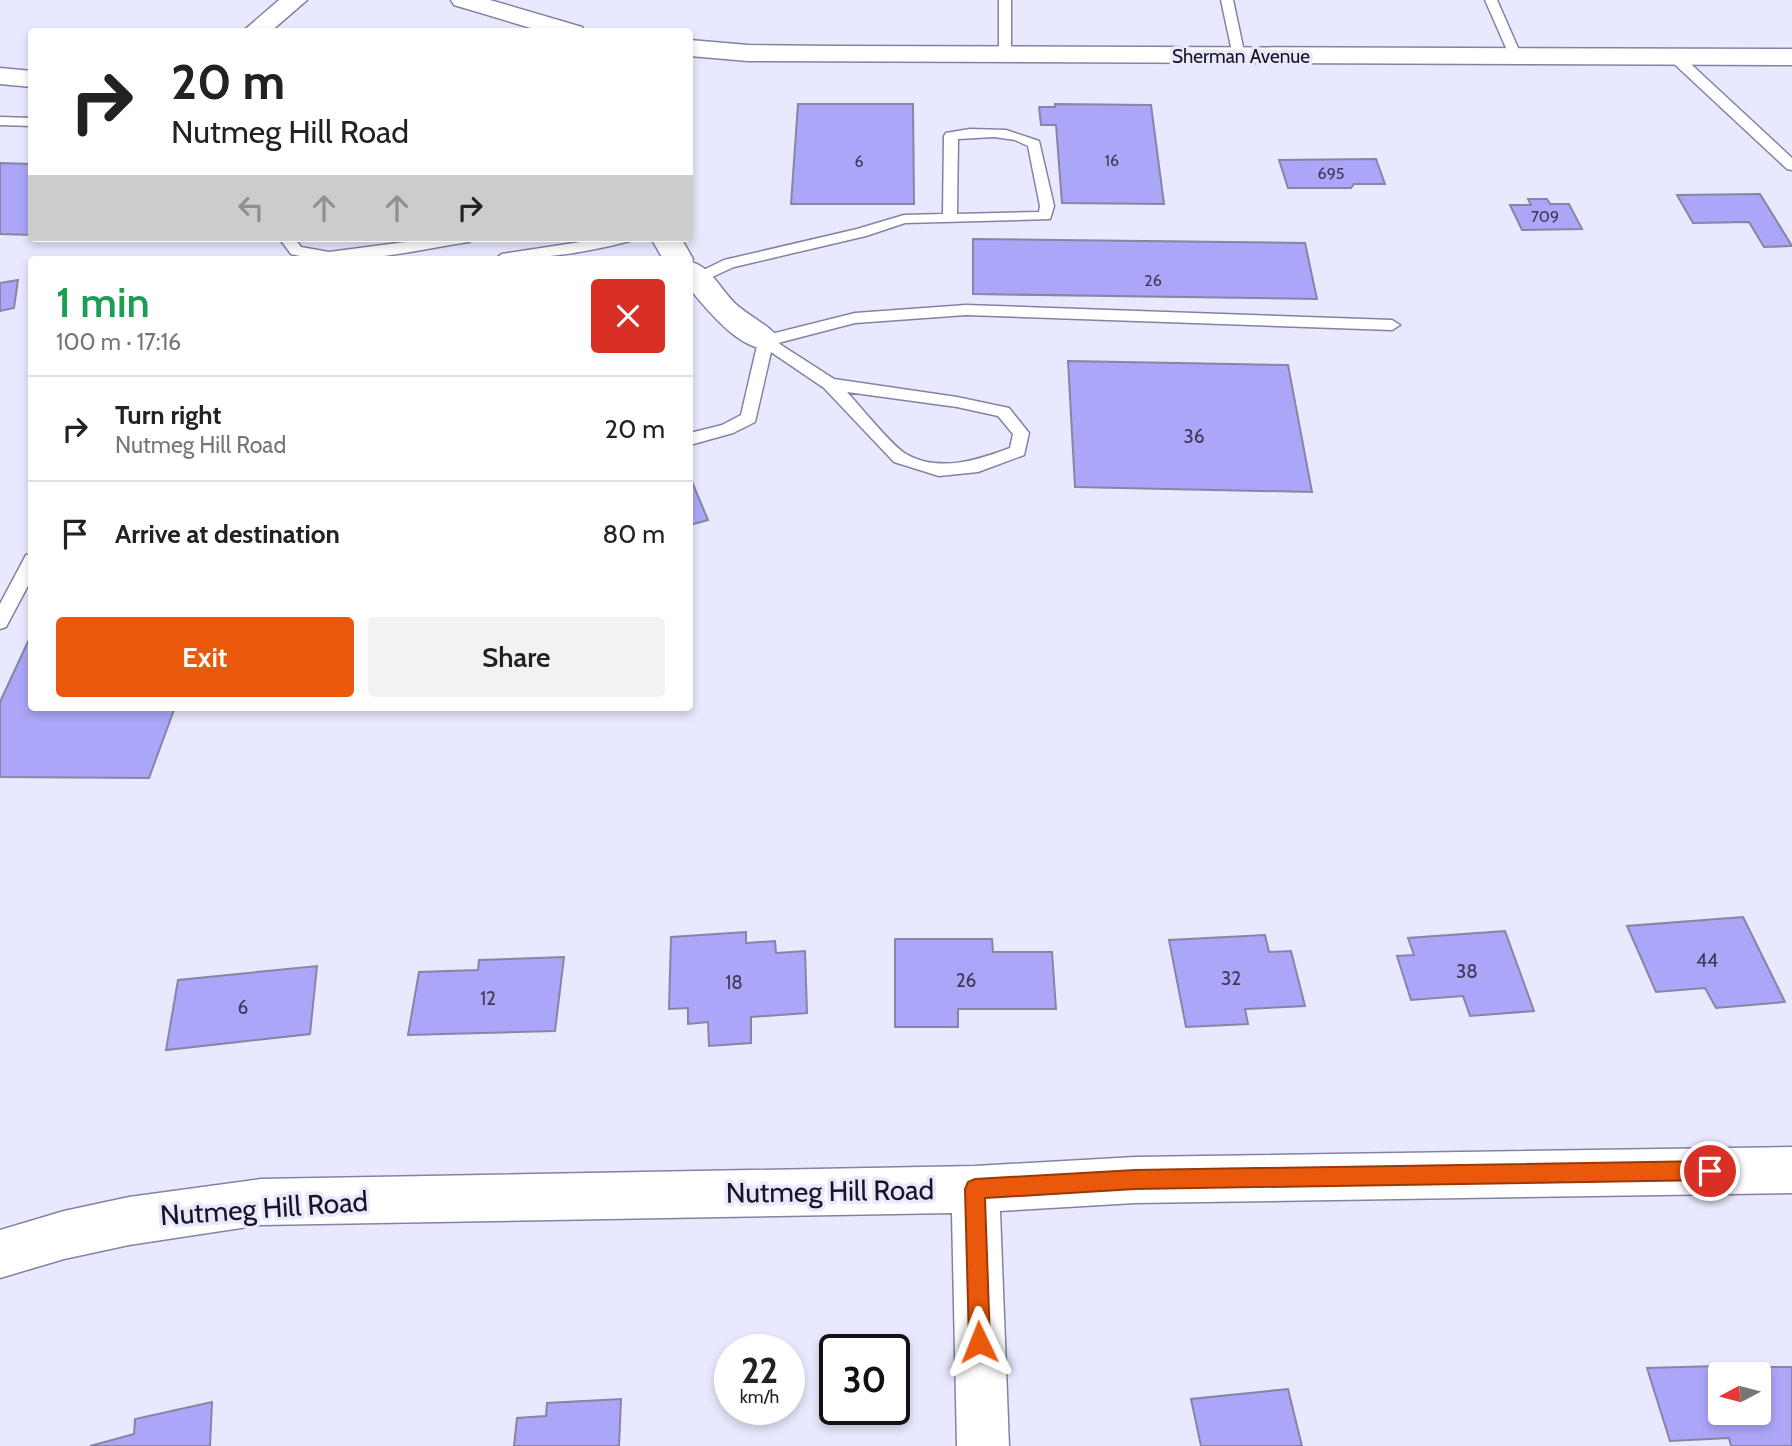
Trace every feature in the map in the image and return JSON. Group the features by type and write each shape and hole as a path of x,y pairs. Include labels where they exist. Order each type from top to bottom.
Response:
{"street":[{"path":"259,28 295,0"},
{"path":"463,0 559,28"},
{"name":"Sherman Avenue","path":"693,48 748,53 1792,57"},
{"path":"0,76 28,79"},
{"path":"693,276 726,312 765,341"},
{"name":"Nutmeg Hill Road","path":"0,1254 48,1237 164,1213 261,1202 975,1189 1135,1180 1792,1170"},
{"path":"975,1189 983,1446"}],"lane":[{"path":"1005,0 1005,55"},
{"path":"1227,0 1239,56"},
{"path":"1491,0 1516,57"},
{"path":"1675,57 1792,166"},
{"path":"0,121 28,122"},
{"path":"693,269 806,247 904,219 1045,216 1047,206 1034,144 1027,138 1003,134 951,136 950,218"},
{"path":"289,242 296,251 324,256"},
{"path":"336,256 440,242"},
{"path":"524,256 609,242"},
{"path":"765,341 855,318 966,310 1392,325"},
{"path":"765,341 830,384 900,458 939,470 978,466 1018,451 1021,433 1003,412 957,402 830,384"},
{"path":"693,438 727,429 749,418 765,341"},
{"path":"0,622 28,568"}],"building":[{"path":"798,104 913,104 914,204 791,204"},
{"path":"1055,104 1151,105 1164,204 1062,203 1056,125 1041,125 1039,107 1055,107"},
{"path":"1376,159 1385,184 1354,184 1351,188 1288,188 1279,160"},
{"path":"0,163 28,164 28,235 0,234"},
{"path":"1760,194 1792,246 1764,247 1749,222 1693,223 1677,195"},
{"path":"1528,199 1547,199 1550,204 1569,204 1582,229 1522,230 1510,205 1531,205"},
{"path":"973,239 1305,243 1317,299 973,294"},
{"path":"18,280 14,308 0,311 0,283"},
{"path":"1068,361 1288,365 1312,492 1075,487"},
{"path":"693,484 708,520 693,524"},
{"path":"28,642 28,711 174,711 149,778 0,777 0,702"},
{"path":"1743,917 1785,1002 1716,1008 1705,988 1656,992 1627,926"},
{"path":"1505,931 1534,1011 1470,1016 1463,996 1411,1000 1397,956 1414,955 1408,938"},
{"path":"746,932 746,943 775,941 776,953 805,951 807,1013 751,1017 751,1043 709,1046 708,1022 688,1024 688,1008 669,1009 671,937"},
{"path":"1265,935 1269,952 1291,951 1305,1006 1245,1009 1248,1024 1186,1027 1169,940"},
{"path":"895,939 992,939 993,952 1052,952 1056,1009 958,1009 958,1027 895,1027"},
{"path":"564,957 555,1031 408,1035 419,972 478,970 479,960"},
{"path":"317,966 310,1034 166,1050 178,980"},
{"path":"1708,1366 1708,1425 1771,1425 1771,1367 1792,1367 1792,1446 1731,1446 1729,1438 1670,1441 1647,1368"},
{"path":"1288,1389 1302,1446 1201,1446 1191,1399"},
{"path":"621,1399 619,1446 514,1446 517,1418 546,1416 547,1403"},
{"path":"212,1402 210,1446 90,1446 134,1434 135,1419"}],"route":[{"path":"979,1342 975,1189 1135,1180 1710,1171"}]}
